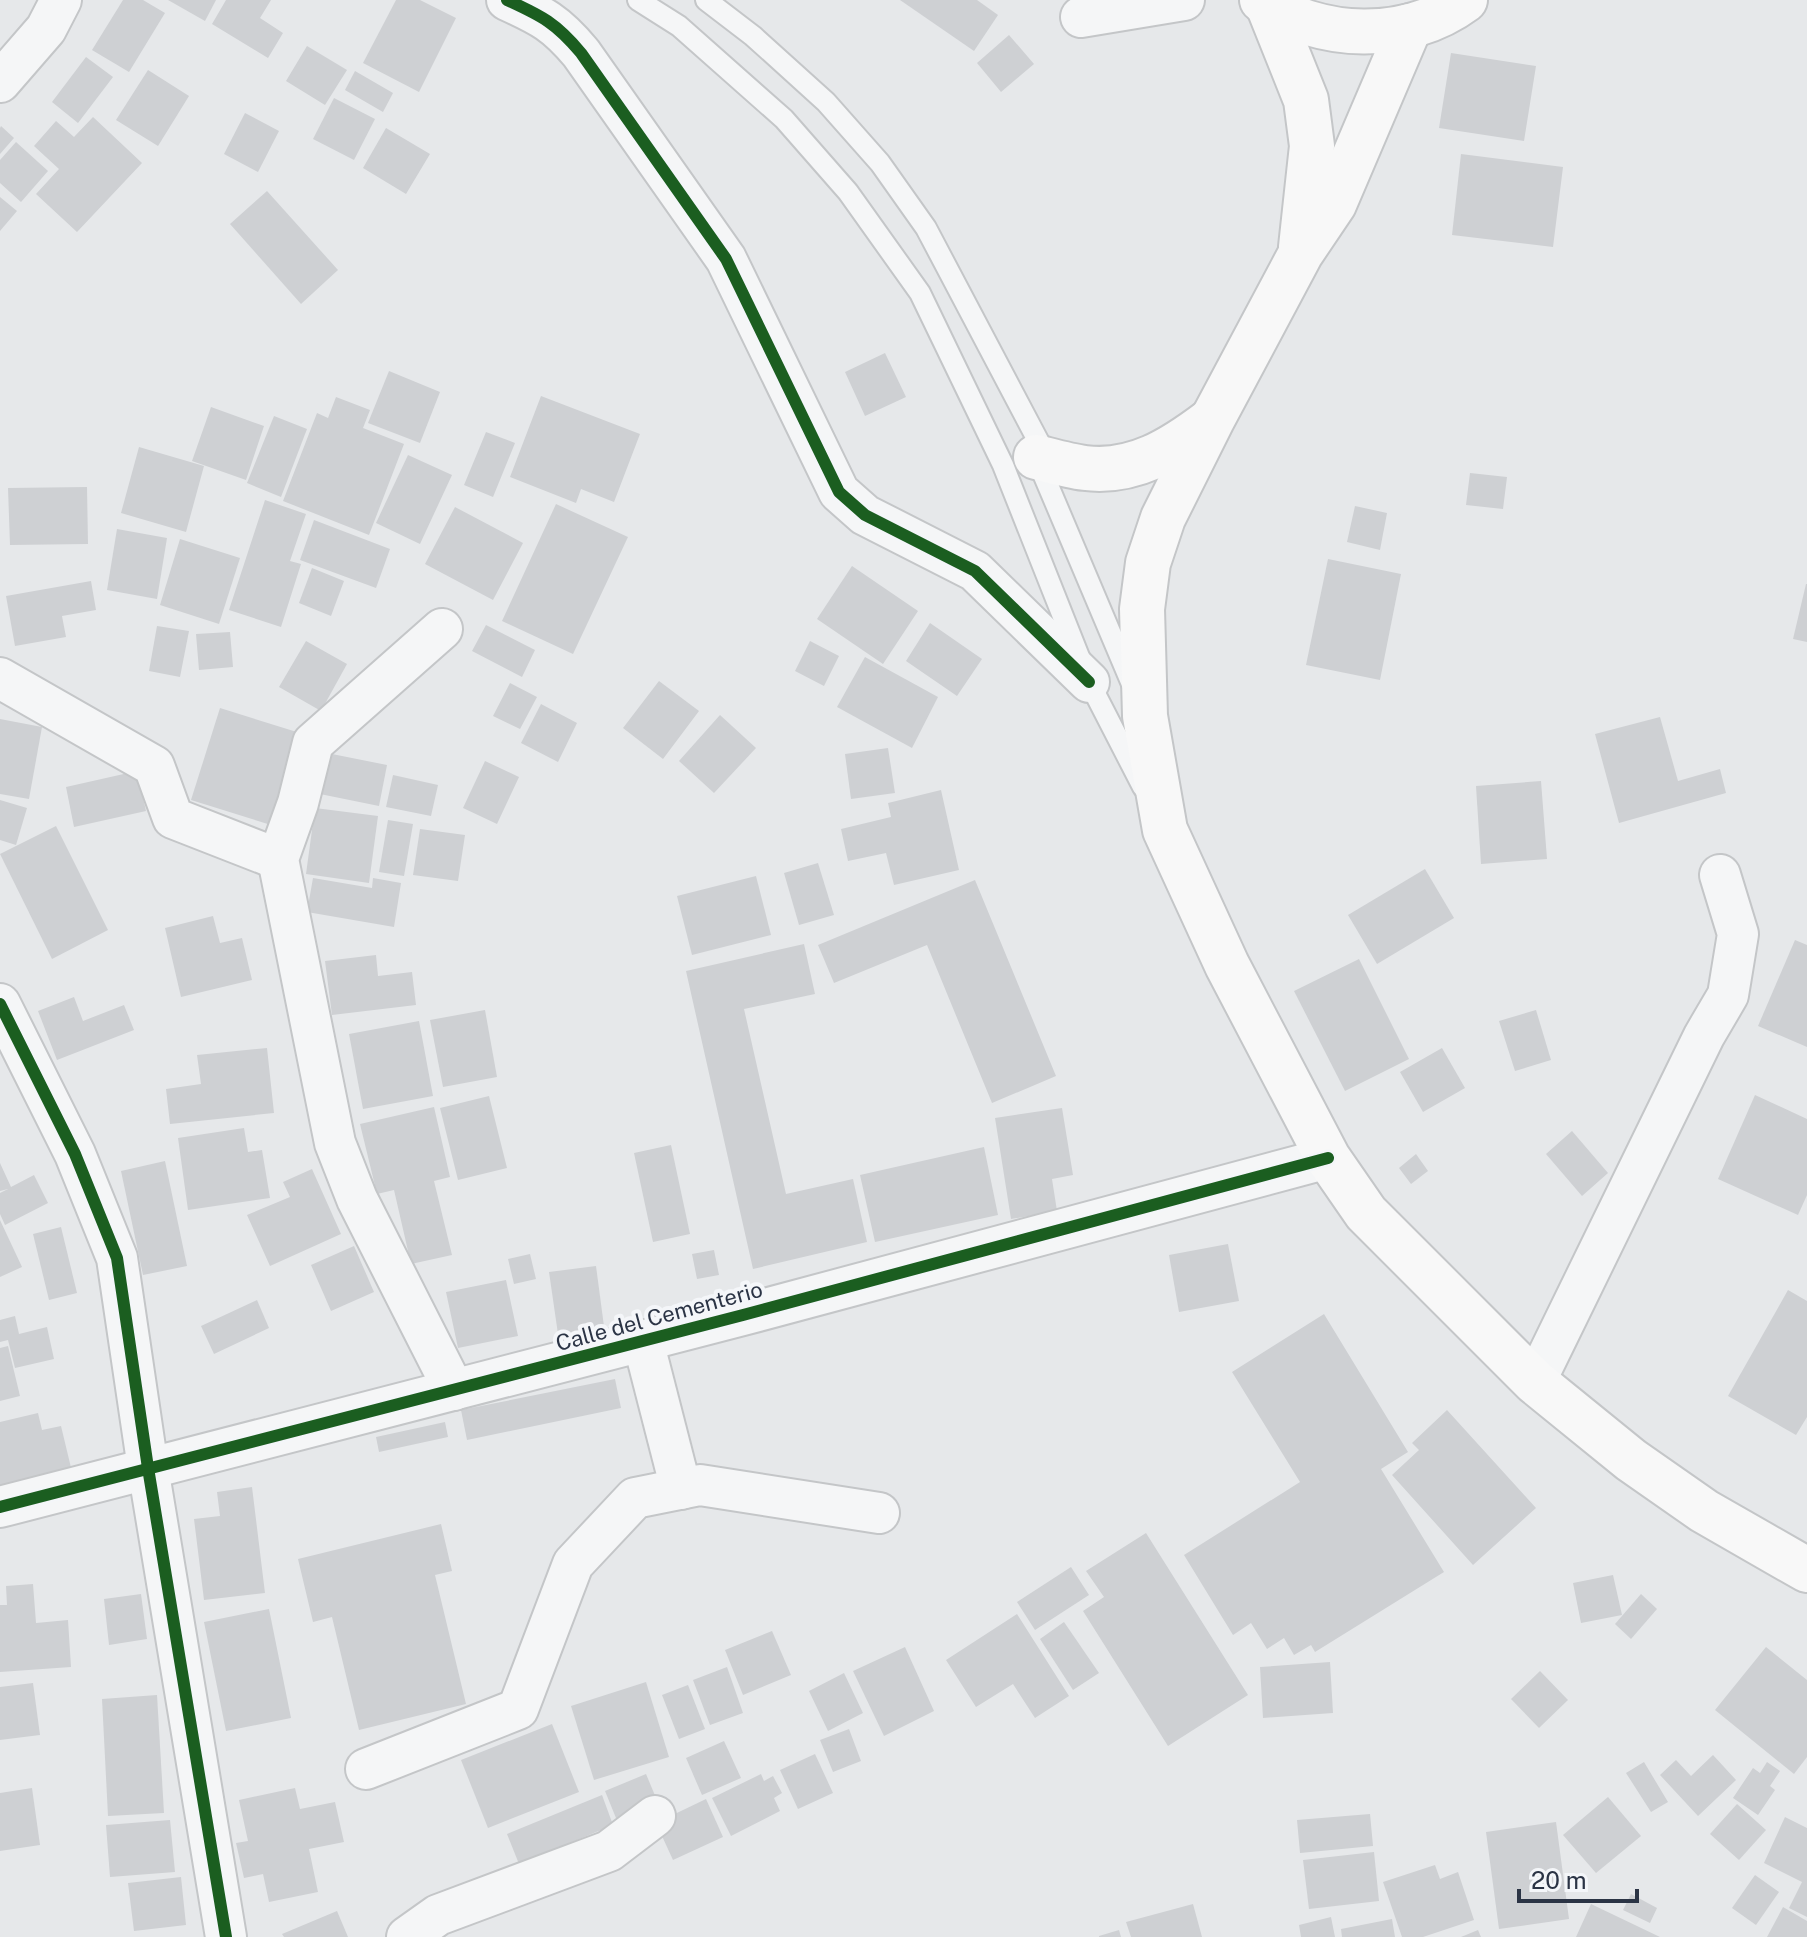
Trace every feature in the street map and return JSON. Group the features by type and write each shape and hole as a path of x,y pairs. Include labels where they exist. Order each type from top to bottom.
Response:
{"main road":[{"path":"1265,2 1301,21 1337,30 1373,32 1410,26 1452,9 1465,0"},
{"path":"1265,2 1306,100 1312,146 1301,253"},
{"path":"1410,26 1334,204 1301,253 1212,420 1163,518 1148,563 1142,609 1145,716 1165,830 1227,965 1328,1158 1366,1213 1535,1382 1631,1460 1704,1511 1807,1570"},
{"path":"1036,457 1087,469 1147,461 1174,449 1212,420"}],"street":[{"path":"0,82 46,29 61,0"},
{"path":"507,0 547,18 564,33 698,216 726,259 839,492 865,515 975,571 1089,682"},
{"path":"1093,0 1081,17 1184,0"},
{"path":"442,629 313,743 298,803 278,859 335,1143 357,1199 454,1390"},
{"path":"0,678 154,766 173,818 278,859"},
{"path":"1535,1382 1704,1036 1728,995 1738,934 1720,875"},
{"path":"0,1004 75,1154 117,1258 148,1468 226,1937"},
{"name":"Calle del Cementerio","path":"0,1507 643,1341 1328,1158"},
{"path":"643,1341 681,1489"},
{"path":"366,1769 518,1709 573,1564 635,1498 700,1485 879,1513"},
{"path":"407,1937 438,1915 609,1851 655,1816"}],"lane":[{"path":"638,0 679,26 784,119 848,192 920,293 1003,465 1089,682 1165,830"},
{"path":"706,0 753,36 826,102 880,163 926,228 1042,448 1036,457 1145,716"}],"building":[{"path":"123,0 143,0 165,13 129,72 92,50"},
{"path":"168,0 216,0 205,21"},
{"path":"226,0 271,0 260,18 283,33 268,58 212,24"},
{"path":"396,0 420,0 456,18 419,92 363,63"},
{"path":"900,0 977,0 998,15 974,51"},
{"path":"1009,35 1034,64 1001,92 977,63"},
{"path":"307,46 347,70 325,105 286,81"},
{"path":"1451,53 1536,66 1524,141 1439,128"},
{"path":"86,57 113,77 78,123 52,102"},
{"path":"148,70 189,96 158,146 116,120"},
{"path":"355,71 393,93 383,112 345,90"},
{"path":"334,98 375,119 354,160 313,139"},
{"path":"245,113 279,131 258,172 224,154"},
{"path":"93,117 142,163 77,232 36,194 59,169 34,146 56,121 74,137"},
{"path":"0,128 14,138 0,154"},
{"path":"386,128 430,154 406,194 363,168"},
{"path":"16,142 48,171 21,202 0,183 0,160"},
{"path":"1461,154 1563,167 1553,247 1452,235"},
{"path":"267,191 338,270 301,304 230,224"},
{"path":"0,197 17,211 0,231"},
{"path":"885,353 906,397 865,416 845,372"},
{"path":"389,371 440,392 420,443 368,423"},
{"path":"541,396 640,434 614,502 581,489 576,503 510,477"},
{"path":"336,397 370,410 363,428 404,444 369,535 283,501 317,413 328,418"},
{"path":"211,407 264,426 246,480 192,461"},
{"path":"274,416 307,429 281,497 247,483"},
{"path":"486,432 515,443 493,497 464,485"},
{"path":"139,447 204,466 186,532 121,513"},
{"path":"408,455 452,475 420,544 376,523"},
{"path":"1470,473 1507,477 1503,509 1466,505"},
{"path":"87,487 88,544 10,545 8,488"},
{"path":"265,500 306,514 290,561 301,564 281,627 229,610"},
{"path":"556,504 628,537 573,654 502,621"},
{"path":"1355,506 1387,513 1380,550 1347,542"},
{"path":"455,507 523,543 493,600 425,564"},
{"path":"314,520 390,549 376,588 300,560"},
{"path":"117,529 167,538 157,599 107,590"},
{"path":"180,539 240,558 219,624 160,605"},
{"path":"1328,559 1401,574 1380,680 1306,665"},
{"path":"852,566 918,611 883,664 817,619"},
{"path":"312,568 344,581 331,616 299,603"},
{"path":"91,581 96,610 62,616 66,637 15,646 6,596"},
{"path":"1807,584 1807,642 1793,639"},
{"path":"930,623 982,659 957,696 906,661"},
{"path":"486,625 535,650 522,677 472,651"},
{"path":"157,626 189,631 180,677 149,671"},
{"path":"230,632 233,667 199,670 196,634"},
{"path":"306,641 347,664 321,711 279,687"},
{"path":"810,641 839,656 824,686 795,671"},
{"path":"865,657 938,697 912,748 837,707"},
{"path":"659,681 699,711 663,759 623,728"},
{"path":"510,683 537,697 520,729 493,716"},
{"path":"541,704 577,723 558,762 521,743"},
{"path":"220,708 300,733 271,825 191,800"},
{"path":"720,715 756,748 714,793 679,761"},
{"path":"1660,717 1678,781 1720,769 1726,793 1619,823 1595,734"},
{"path":"0,719 42,727 29,799 0,794"},
{"path":"888,748 895,793 851,799 845,754"},
{"path":"327,753 387,765 379,806 320,794"},
{"path":"485,761 519,777 497,824 463,808"},
{"path":"137,771 146,811 74,827 66,787"},
{"path":"393,775 438,785 431,816 386,807"},
{"path":"1541,781 1547,859 1481,864 1476,786"},
{"path":"941,790 959,870 894,885 886,853 848,861 841,829 891,817 888,803"},
{"path":"0,800 27,808 16,845 0,840"},
{"path":"315,808 378,816 369,883 306,874"},
{"path":"388,820 413,824 404,876 379,872"},
{"path":"56,826 108,930 52,959 0,854"},
{"path":"420,829 465,835 458,881 413,875"},
{"path":"818,863 834,915 799,925 784,873"},
{"path":"1425,869 1454,918 1377,964 1348,915"},
{"path":"756,876 771,935 692,955 677,896"},
{"path":"313,878 372,888 373,878 401,883 394,927 307,912"},
{"path":"975,880 1056,1076 992,1103 927,945 834,983 818,945"},
{"path":"213,916 220,943 242,938 252,980 181,997 165,928"},
{"path":"1795,940 1807,945 1807,1047 1758,1026"},
{"path":"804,944 815,994 744,1009 786,1194 853,1179 867,1242 753,1269 686,971"},
{"path":"376,955 378,976 412,972 416,1005 332,1015 325,961"},
{"path":"1359,959 1409,1059 1345,1091 1294,991"},
{"path":"74,997 83,1021 124,1005 134,1030 57,1060 38,1011"},
{"path":"485,1010 497,1077 443,1087 430,1020"},
{"path":"1536,1010 1551,1060 1515,1071 1499,1021"},
{"path":"419,1021 433,1096 363,1109 349,1034"},
{"path":"267,1048 274,1113 170,1124 166,1089 201,1084 197,1055"},
{"path":"1442,1048 1465,1088 1423,1112 1400,1072"},
{"path":"1755,1095 1807,1119 1807,1195 1798,1215 1718,1179"},
{"path":"489,1096 507,1168 458,1180 440,1108"},
{"path":"434,1107 450,1177 434,1181 452,1255 411,1264 394,1190 377,1194 360,1124"},
{"path":"1062,1108 1073,1175 1052,1179 1057,1211 1011,1219 995,1118"},
{"path":"244,1128 248,1152 262,1150 270,1198 188,1210 178,1138"},
{"path":"1572,1131 1608,1173 1582,1196 1546,1154"},
{"path":"671,1145 690,1234 653,1242 634,1153"},
{"path":"984,1147 998,1215 875,1242 860,1175"},
{"path":"1416,1154 1428,1171 1411,1184 1399,1168"},
{"path":"165,1161 187,1266 143,1275 121,1171"},
{"path":"0,1163 11,1187 34,1175 48,1203 5,1225 0,1214 0,1193 8,1189 0,1191"},
{"path":"312,1169 341,1234 270,1266 247,1215 290,1197 283,1182"},
{"path":"0,1220 22,1267 0,1277"},
{"path":"61,1227 77,1293 49,1300 33,1234"},
{"path":"1228,1244 1239,1301 1179,1312 1169,1255"},
{"path":"354,1246 374,1292 331,1311 311,1265"},
{"path":"714,1250 719,1275 697,1279 692,1254"},
{"path":"530,1254 536,1279 514,1284 508,1259"},
{"path":"596,1266 605,1334 559,1341 549,1272"},
{"path":"506,1280 518,1336 458,1348 446,1292"},
{"path":"1788,1290 1807,1301 1807,1417 1796,1435 1728,1396"},
{"path":"257,1300 269,1328 214,1354 201,1326"},
{"path":"1324,1314 1408,1452 1381,1469 1444,1572 1315,1652 1311,1645 1294,1655 1284,1638 1267,1649 1251,1623 1233,1635 1184,1555 1300,1482 1232,1372"},
{"path":"15,1316 19,1334 47,1327 54,1359 15,1368 8,1340 0,1342 0,1320"},
{"path":"8,1346 20,1396 0,1401 0,1348"},
{"path":"615,1379 621,1408 467,1440 461,1410"},
{"path":"1447,1410 1536,1508 1473,1565 1392,1475 1419,1450 1412,1443"},
{"path":"38,1413 42,1430 61,1426 73,1476 0,1494 0,1422"},
{"path":"445,1422 448,1437 379,1452 376,1437"},
{"path":"252,1487 265,1593 204,1600 194,1519 220,1516 217,1492"},
{"path":"441,1524 452,1571 435,1575 466,1704 359,1730 332,1617 313,1622 298,1559"},
{"path":"1146,1533 1248,1695 1168,1746 1083,1611 1104,1597 1086,1571"},
{"path":"1071,1567 1089,1595 1035,1630 1017,1602"},
{"path":"1613,1575 1622,1615 1581,1623 1573,1583"},
{"path":"33,1584 36,1623 68,1620 71,1667 0,1672 0,1605 7,1605 6,1586"},
{"path":"141,1594 147,1639 109,1645 104,1599"},
{"path":"1641,1594 1657,1609 1631,1639 1615,1624"},
{"path":"269,1609 291,1718 226,1731 204,1622"},
{"path":"1017,1614 1069,1696 1035,1718 1013,1684 976,1707 946,1660"},
{"path":"1064,1622 1099,1673 1073,1690 1040,1639"},
{"path":"772,1631 791,1675 743,1695 725,1650"},
{"path":"905,1647 934,1711 884,1736 853,1671"},
{"path":"1766,1647 1807,1680 1807,1757 1794,1774 1715,1710"},
{"path":"1330,1662 1333,1713 1263,1718 1260,1667"},
{"path":"727,1667 743,1713 710,1725 693,1680"},
{"path":"1540,1671 1568,1700 1539,1728 1511,1699"},
{"path":"844,1673 863,1713 828,1731 809,1691"},
{"path":"646,1682 669,1757 594,1780 571,1706"},
{"path":"33,1683 40,1735 0,1740 0,1687"},
{"path":"688,1685 705,1729 679,1739 662,1695"},
{"path":"157,1695 164,1813 108,1816 102,1699"},
{"path":"552,1724 579,1792 488,1828 461,1760"},
{"path":"849,1729 861,1761 833,1772 820,1740"},
{"path":"724,1741 741,1778 702,1795 686,1758"},
{"path":"815,1754 833,1793 798,1809 780,1770"},
{"path":"1713,1755 1736,1780 1698,1816 1660,1775 1676,1760 1691,1776"},
{"path":"1644,1762 1668,1802 1651,1812 1626,1773"},
{"path":"1767,1762 1780,1771 1770,1786 1775,1790 1758,1815 1733,1798 1753,1768 1760,1773"},
{"path":"646,1774 659,1805 618,1823 605,1791"},
{"path":"761,1774 764,1781 773,1776 782,1793 774,1798 780,1811 731,1836 712,1798"},
{"path":"32,1788 40,1845 0,1851 0,1793"},
{"path":"295,1788 300,1809 335,1802 344,1842 309,1849 318,1892 269,1902 263,1874 244,1878 236,1843 248,1841 239,1800"},
{"path":"602,1795 613,1825 519,1864 507,1834"},
{"path":"1608,1797 1641,1836 1596,1873 1563,1835"},
{"path":"706,1799 723,1837 673,1860 656,1823"},
{"path":"1737,1804 1766,1830 1739,1860 1710,1834"},
{"path":"1370,1814 1373,1846 1300,1853 1297,1820"},
{"path":"1785,1817 1807,1828 1807,1917 1789,1908 1802,1882 1764,1863"},
{"path":"170,1820 175,1872 110,1877 106,1825"},
{"path":"1556,1822 1569,1919 1499,1929 1486,1832"},
{"path":"1374,1852 1379,1901 1309,1909 1303,1860"},
{"path":"1435,1865 1440,1879 1458,1872 1474,1920 1423,1937 1402,1937 1383,1882"},
{"path":"1755,1875 1779,1892 1756,1925 1732,1908"},
{"path":"181,1877 186,1925 134,1931 128,1883"},
{"path":"1631,1894 1657,1908 1650,1923 1623,1910"},
{"path":"1193,1904 1202,1937 1131,1937 1126,1922"},
{"path":"1591,1904 1660,1937 1576,1937"},
{"path":"1783,1907 1807,1921 1807,1937 1767,1937"},
{"path":"337,1911 348,1937 284,1937 282,1934"},
{"path":"1331,1917 1335,1937 1301,1937 1299,1925"},
{"path":"1392,1919 1395,1937 1342,1937 1341,1929"},
{"path":"1119,1930 1121,1937 1099,1937 1099,1936"},
{"path":"1478,1930 1481,1937 1461,1937"}],"cycle path":[{"path":"507,0 548,21 581,53 726,259 839,492 865,515 975,571 1089,682"},
{"path":"0,1004 75,1154 117,1258 148,1468 226,1937"},
{"path":"0,1507 743,1315 1328,1158"}]}
